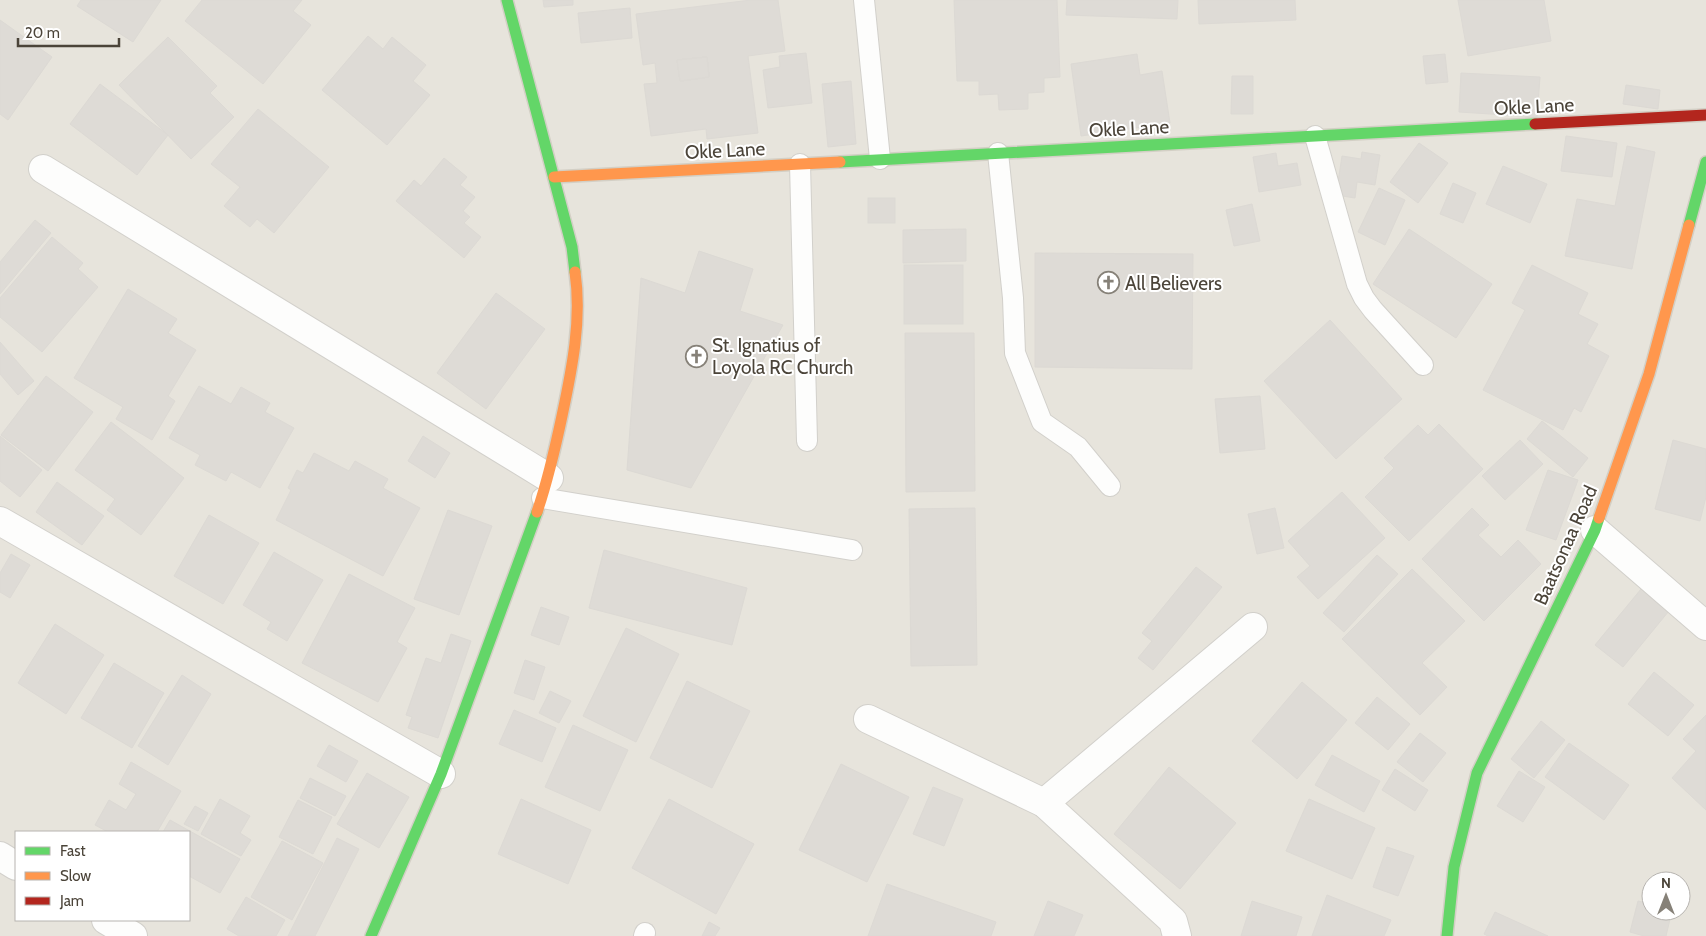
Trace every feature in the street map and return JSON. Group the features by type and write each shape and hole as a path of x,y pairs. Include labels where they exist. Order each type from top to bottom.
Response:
{"street":[{"path":"371,936 441,774 545,488 574,361 578,290 572,247 507,0"},
{"name":"Okle Lane","path":"554,177 1706,115"},
{"name":"Baatsonaa Road","path":"1448,936 1454,867 1477,773 1595,530 1649,374 1706,162"},
{"path":"43,170 545,488"},
{"path":"0,522 441,774"},
{"path":"1595,530 1706,626"},
{"path":"1044,803 1253,627"},
{"path":"868,719 1044,803 1172,921 1177,936"},
{"path":"0,856 15,865"},
{"path":"108,921 133,936"}],"lane":[{"path":"864,0 880,159"},
{"path":"1315,136 1357,284 1364,298 1423,365"},
{"path":"998,153 1014,298 1015,354 1042,422 1078,447 1110,486"},
{"path":"800,164 807,441"},
{"path":"545,488 852,550"}],"shaded area":[{"path":"0,0 1706,0 1706,936 0,936"}],"building":[{"path":"81,0 161,0 133,42 77,6"},
{"path":"202,0 302,0 293,11 311,25 263,84 185,21"},
{"path":"543,0 573,0 573,5 544,7"},
{"path":"751,0 778,0 785,51 748,56 758,133 707,139 706,129 651,136 644,84 657,83 655,63 643,65 636,14","holes":["707,57 709,77 680,81 677,60"]},
{"path":"954,0 1057,0 1060,77 1044,78 1044,92 1028,93 1028,109 999,110 998,94 979,95 979,81 957,81"},
{"path":"1067,0 1178,0 1177,19 1066,15"},
{"path":"1198,0 1295,0 1296,20 1199,24"},
{"path":"1458,0 1544,0 1551,41 1468,56"},
{"path":"630,8 632,38 581,43 578,13"},
{"path":"0,20 52,57 8,120 0,114"},
{"path":"368,36 383,49 392,37 426,65 413,81 430,95 387,145 322,90"},
{"path":"168,37 217,86 210,93 234,117 191,159 119,85"},
{"path":"806,53 812,103 768,108 763,70 780,67 779,56"},
{"path":"1137,54 1140,75 1162,71 1170,123 1081,136 1071,64"},
{"path":"1445,54 1448,82 1426,84 1423,56"},
{"path":"707,57 709,77 680,81 677,60"},
{"path":"1461,73 1540,77 1537,117 1459,112"},
{"path":"1232,76 1253,76 1253,114 1231,114"},
{"path":"851,81 856,144 828,147 822,84"},
{"path":"100,84 168,135 137,175 70,124"},
{"path":"1626,85 1660,90 1658,109 1623,104"},
{"path":"258,109 329,167 274,233 257,219 250,227 224,206 240,187 211,164"},
{"path":"1566,136 1617,143 1612,177 1561,171"},
{"path":"1419,143 1448,163 1418,203 1390,182"},
{"path":"1627,146 1655,152 1632,269 1565,256 1577,199 1615,206"},
{"path":"1362,152 1380,155 1375,185 1357,182 1355,198 1336,195 1342,156 1361,159"},
{"path":"1276,153 1278,166 1297,163 1301,185 1259,192 1253,157"},
{"path":"444,158 467,177 460,185 475,197 463,211 470,217 464,223 481,237 464,258 396,201 414,180 421,186"},
{"path":"1503,166 1547,184 1530,223 1486,204"},
{"path":"1453,183 1476,193 1463,223 1440,214"},
{"path":"1379,188 1405,200 1385,245 1358,232"},
{"path":"868,198 895,198 895,223 868,223"},
{"path":"1252,204 1260,241 1234,246 1226,210"},
{"path":"35,220 51,233 0,294 0,262"},
{"path":"966,229 966,261 903,263 903,230"},
{"path":"1409,229 1492,284 1456,338 1373,284"},
{"path":"52,237 83,263 78,269 98,287 42,352 0,317 0,298"},
{"path":"699,251 753,269 740,311 783,325 691,488 627,470 641,278 685,293"},
{"path":"1035,253 1193,254 1192,369 1035,367"},
{"path":"904,265 963,265 963,324 904,324"},
{"path":"1532,265 1588,293 1578,314 1598,324 1587,344 1609,356 1581,412 1574,408 1563,430 1483,390 1525,310 1512,303"},
{"path":"128,289 177,319 168,333 196,350 168,396 175,401 152,440 116,419 123,407 74,378"},
{"path":"496,293 545,329 486,409 437,373"},
{"path":"1330,320 1402,399 1336,459 1264,381"},
{"path":"905,333 974,333 975,491 906,492"},
{"path":"0,342 34,381 18,395 0,374"},
{"path":"46,376 93,412 48,471 1,435"},
{"path":"199,386 231,404 241,387 270,403 265,412 294,428 260,488 231,472 226,481 195,465 200,455 169,438"},
{"path":"1260,396 1265,449 1220,453 1215,399"},
{"path":"1542,421 1588,458 1573,477 1527,439"},
{"path":"111,422 184,478 141,535 107,510 115,499 75,470"},
{"path":"1439,424 1483,469 1409,541 1365,497 1394,468 1384,458 1418,425 1428,435"},
{"path":"0,436 42,470 20,497 0,481"},
{"path":"423,436 450,453 435,478 408,461"},
{"path":"1520,440 1543,464 1505,500 1482,476"},
{"path":"1673,440 1706,449 1706,497 1700,521 1655,509"},
{"path":"314,453 349,471 355,461 388,479 383,488 420,508 383,576 276,520 291,490 288,488 297,470 303,473"},
{"path":"1548,470 1578,480 1556,540 1526,530"},
{"path":"57,482 104,516 82,545 36,512"},
{"path":"1342,492 1385,538 1318,599 1297,577 1310,566 1288,541"},
{"path":"975,508 977,665 911,666 909,509"},
{"path":"1275,508 1284,548 1257,554 1248,514"},
{"path":"1472,508 1489,525 1478,535 1501,557 1518,540 1541,564 1484,621 1422,559"},
{"path":"448,510 492,526 459,615 414,599"},
{"path":"209,515 259,543 223,604 174,576"},
{"path":"604,550 747,588 732,645 589,608"},
{"path":"274,552 323,580 287,641 267,629 271,622 243,605"},
{"path":"11,554 30,565 10,598 0,592 0,573"},
{"path":"1377,555 1398,574 1344,632 1323,613"},
{"path":"1196,567 1222,587 1153,670 1138,658 1152,641 1142,633"},
{"path":"1412,569 1465,621 1422,663 1447,687 1420,715 1342,639"},
{"path":"349,574 415,608 397,642 407,648 378,702 302,663"},
{"path":"1646,583 1673,606 1623,667 1595,645"},
{"path":"541,607 569,617 559,645 531,635"},
{"path":"55,624 104,655 66,714 18,683"},
{"path":"626,628 679,654 636,742 583,716"},
{"path":"451,634 471,641 438,738 408,728 412,717 406,715 426,658 441,663"},
{"path":"525,660 545,667 534,700 514,693"},
{"path":"114,663 164,693 132,748 81,718"},
{"path":"1654,672 1694,705 1668,736 1628,704"},
{"path":"182,675 211,694 168,765 138,746"},
{"path":"687,681 750,711 712,788 650,758"},
{"path":"1302,682 1347,720 1297,779 1252,741"},
{"path":"550,691 571,701 559,723 539,713"},
{"path":"1377,697 1410,724 1388,750 1355,723"},
{"path":"514,710 556,728 542,762 499,744"},
{"path":"1706,715 1706,810 1672,778 1696,751 1683,739"},
{"path":"1541,721 1565,740 1534,778 1511,759"},
{"path":"573,725 628,750 600,811 545,787"},
{"path":"1420,733 1446,753 1423,782 1397,762"},
{"path":"1569,743 1629,785 1604,820 1545,777"},
{"path":"329,745 358,761 346,782 317,766"},
{"path":"1332,755 1380,781 1364,812 1315,785"},
{"path":"131,762 181,791 158,831 106,831 95,825 109,800 126,810 136,794 119,784"},
{"path":"841,764 909,797 867,882 799,850"},
{"path":"1169,767 1236,823 1180,889 1114,834"},
{"path":"1395,769 1428,790 1415,811 1382,790"},
{"path":"1519,771 1545,787 1523,822 1497,806"},
{"path":"367,773 409,797 379,848 337,824"},
{"path":"310,778 346,796 335,816 300,798"},
{"path":"933,787 963,799 944,846 913,834"},
{"path":"220,799 250,816 240,833 251,840 241,856 201,834"},
{"path":"521,799 591,830 568,884 498,854"},
{"path":"669,799 754,844 716,914 632,868"},
{"path":"1309,799 1375,828 1352,879 1286,851"},
{"path":"298,800 332,817 313,854 279,837"},
{"path":"195,806 208,813 198,831 184,824"},
{"path":"170,820 190,831 164,831"},
{"path":"190,831 240,859 220,893 190,877"},
{"path":"337,838 359,849 315,936 288,936"},
{"path":"282,841 323,863 292,920 251,897"},
{"path":"1387,847 1414,856 1398,896 1373,887"},
{"path":"887,884 996,922 991,936 868,936"},
{"path":"1327,895 1391,920 1384,936 1312,936"},
{"path":"246,897 285,920 276,936 239,936 227,929"},
{"path":"1048,901 1083,915 1074,936 1034,936"},
{"path":"1252,901 1302,917 1296,936 1241,936"},
{"path":"1638,901 1641,902 1641,921 1670,921 1666,936 1644,936 1630,932"},
{"path":"1495,912 1548,936 1488,936 1484,934"},
{"path":"709,922 720,928 715,936 702,936"}],"traffic: fast":[{"path":"507,0 572,247 575,272"},
{"path":"840,162 1535,124"},
{"path":"1689,225 1706,162"},
{"path":"371,936 441,774 537,512"},
{"path":"1447,936 1454,867 1477,773 1595,530 1599,518"}],"traffic: slow":[{"path":"554,177 840,162"},
{"path":"1599,518 1649,374 1689,225"},
{"path":"537,512 554,452 575,344 577,326 575,272"}],"traffic: jam":[{"path":"1535,124 1706,115"}],"place":[{"name":"All Believers","path":"1109,283"},
{"name":"St. Ignatius of Loyola RC Church","path":"696,356"}]}
